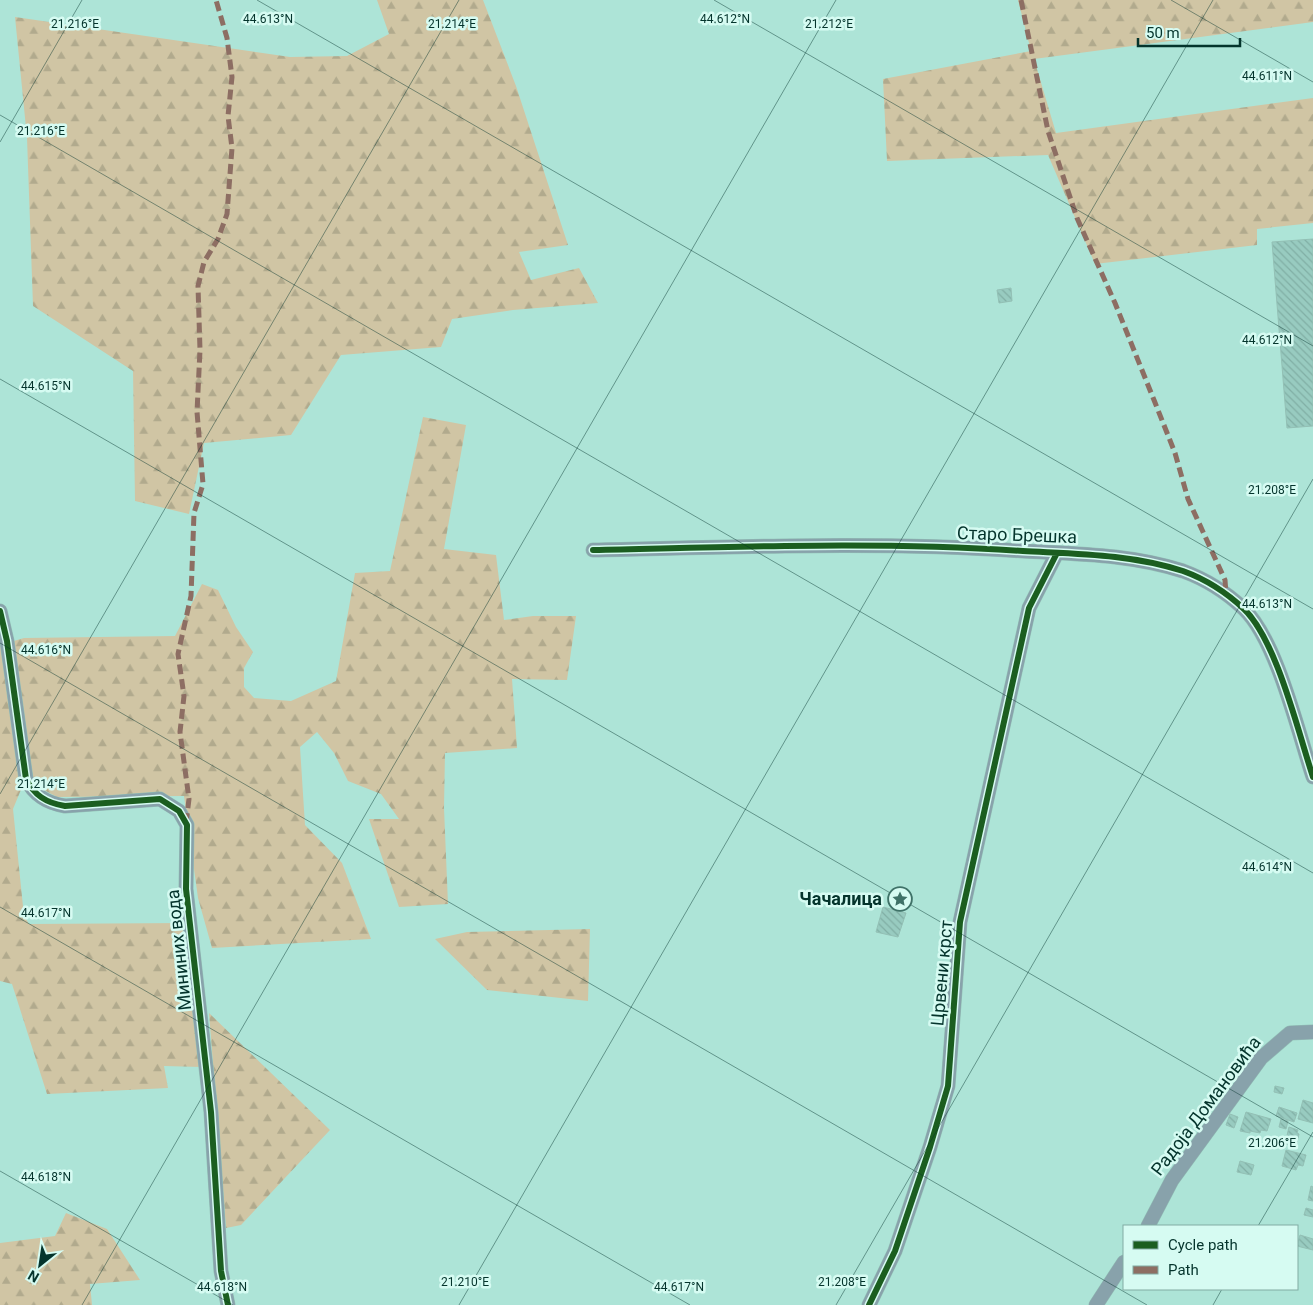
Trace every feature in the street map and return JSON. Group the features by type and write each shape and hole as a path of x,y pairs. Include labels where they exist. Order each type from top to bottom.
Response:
{"street":[{"name":"Старо Брешка","path":"593,550 898,545 1088,553 1138,560 1183,572 1219,590 1245,610 1257,625 1270,649 1313,777"},
{"name":"Црвени крст","path":"869,1305 895,1251 930,1147 948,1086 960,922 1029,608 1057,553"},
{"name":"Мининих вода","path":"0,611 7,641 26,779 35,793 49,803 64,806 160,799 180,811 187,825 186,889 210,1103 221,1271 228,1305"},
{"name":"Радоја Домановића","path":"1149,1225 1172,1180 1261,1058 1290,1032 1313,1032"},
{"path":"1096,1305 1123,1264"}],"green space":[{"path":"377,0 483,0 516,86 568,245 519,252 531,280 579,268 598,303 513,310 452,319 441,347 341,355 291,435 204,443 189,514 135,501 133,371 33,306 27,138 15,17 290,57 347,56 389,34"},
{"path":"1018,0 1313,0 1313,22 1034,59 1056,133 1313,98 1313,223 1257,229 1257,245 1095,264 1048,155 887,161 883,79 1031,51"},
{"path":"423,417 466,425 444,549 496,555 504,620 533,616 576,616 567,680 512,679 517,748 445,753 444,808 448,904 399,907 369,819 399,819 381,794 348,781 334,753 317,732 300,747 305,825 342,863 371,939 212,948 198,898 184,796 57,797 25,780 13,809 24,916 29,924 184,923 201,1067 164,1066 168,1088 47,1094 12,984 0,981 0,645 24,638 175,636 202,584 218,590 236,627 253,652 244,668 244,687 254,698 291,701 336,681 355,573 390,571"},
{"path":"590,929 588,1001 487,990 435,939 467,932"},
{"path":"209,1013 330,1130 241,1225 226,1228"},
{"path":"66,1213 107,1229 140,1280 90,1284 92,1305 0,1305 0,1243 55,1236"}],"building":[{"path":"1313,239 1313,426 1287,428 1272,242"},
{"path":"1011,288 1012,301 999,303 997,290"},
{"path":"883,907 906,913 898,937 876,932"},
{"path":"1275,1086 1284,1088 1282,1094 1274,1092"},
{"path":"1303,1100 1313,1103 1313,1123 1298,1119"},
{"path":"1279,1107 1297,1113 1294,1122 1276,1116"},
{"path":"1246,1112 1271,1119 1267,1131 1261,1130 1260,1133 1250,1131 1250,1133 1240,1131"},
{"path":"1230,1114 1238,1117 1234,1128 1226,1125"},
{"path":"1281,1119 1288,1121 1286,1129 1279,1127"},
{"path":"1289,1127 1298,1130 1296,1147 1285,1144"},
{"path":"1286,1150 1306,1155 1303,1166 1298,1165 1296,1170 1282,1166"},
{"path":"1240,1161 1254,1165 1251,1175 1237,1172"},
{"path":"1311,1186 1313,1187 1313,1201 1308,1200"},
{"path":"1306,1208 1313,1210 1313,1217 1304,1215"},
{"path":"1300,1235 1313,1239 1313,1250 1298,1246"}],"marked path":[{"path":"186,823 189,799 180,732 184,696 178,654 191,596 194,513 203,484 197,412 200,350 198,286 204,262 218,239 227,214 232,148 228,116 232,77 227,38 216,0"},
{"path":"1021,0 1048,131 1077,218 1115,303 1154,400 1175,453 1188,499 1225,580 1226,594"}],"cycle path":[{"path":"593,550 862,545 916,546 1083,554 1143,561 1183,571 1223,592 1244,609 1256,624 1267,642 1285,688 1313,777"},
{"path":"869,1305 895,1251 930,1147 948,1086 960,922 1029,608 1057,553"},
{"path":"0,611 7,641 26,779 33,790 46,800 65,806 160,799 179,811 187,825 186,889 211,1112 221,1271 228,1305"}],"place":[{"name":"Чачалица","path":"900,899"}]}
